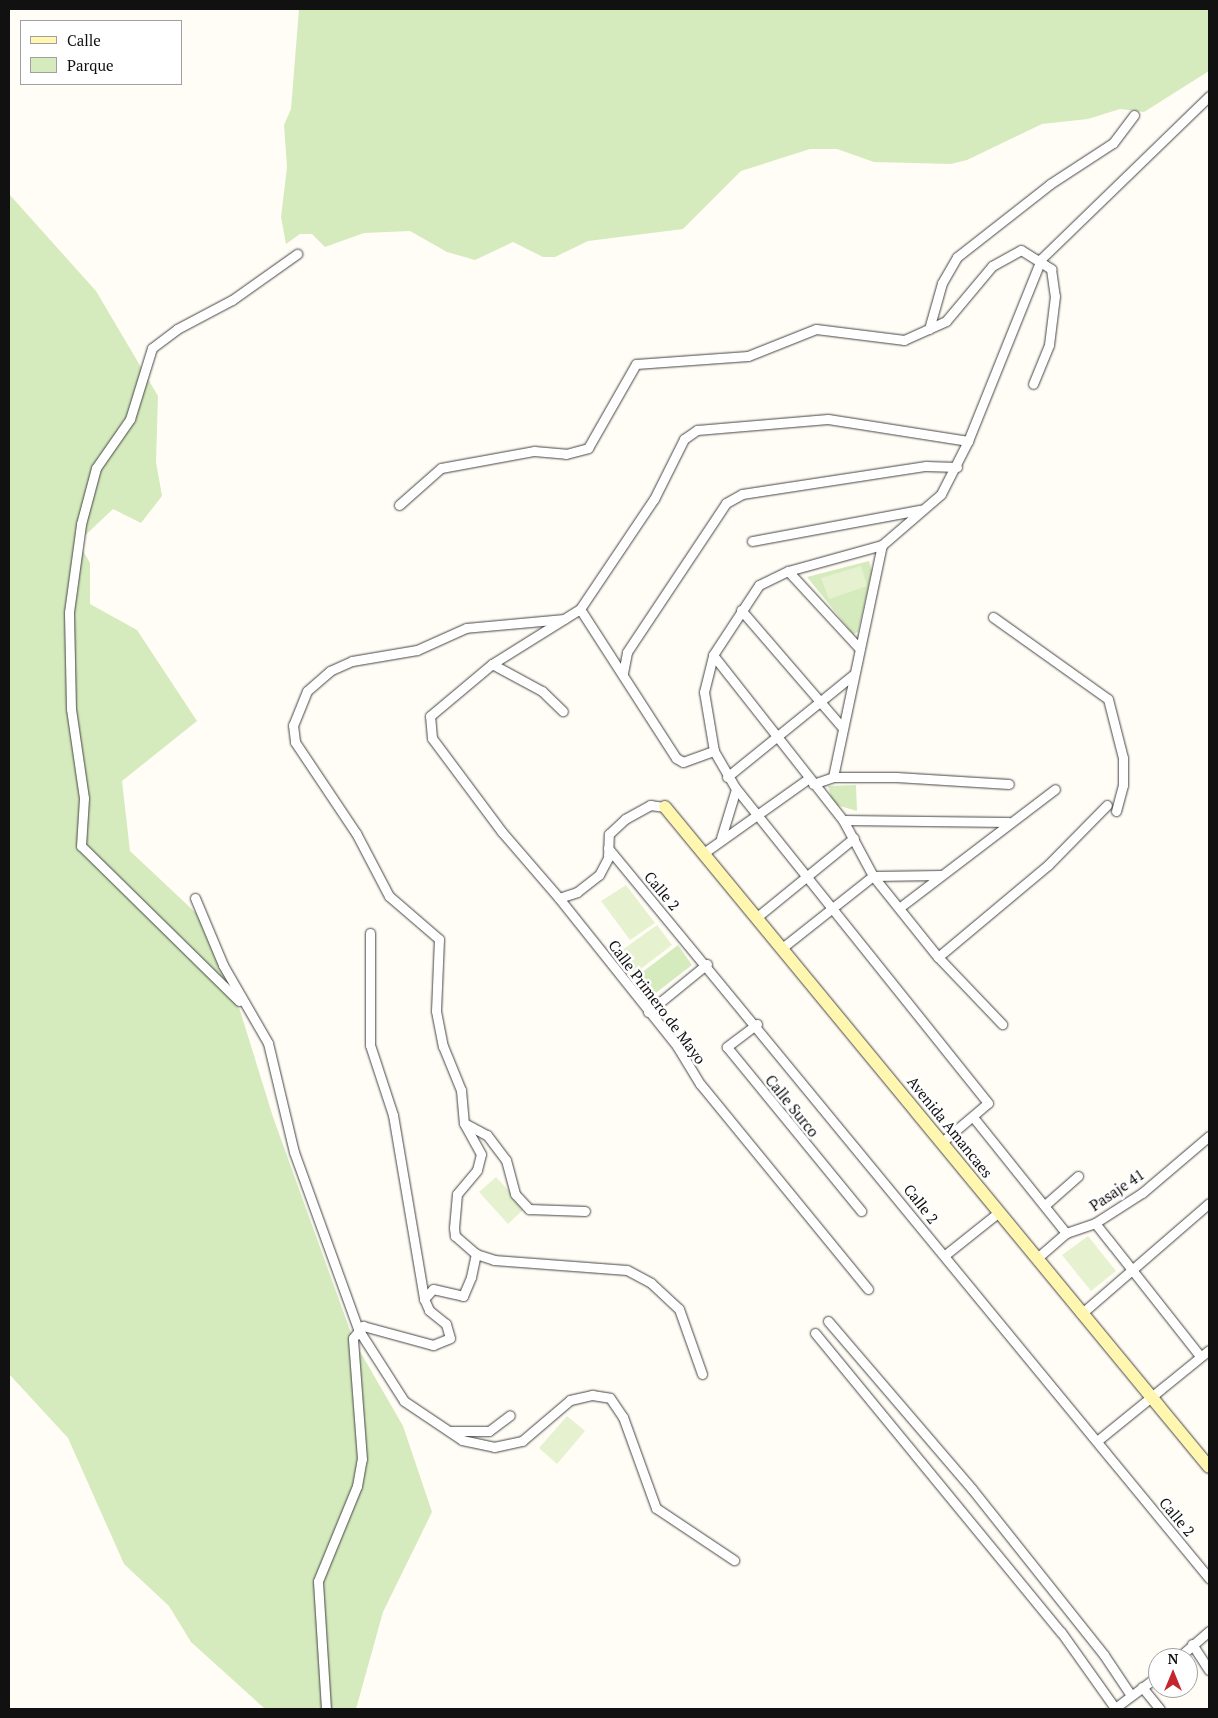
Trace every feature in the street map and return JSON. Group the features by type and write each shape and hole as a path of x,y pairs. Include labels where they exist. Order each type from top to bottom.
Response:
{"street":[{"path":"942,1142 988,1103 829,908 727,776 714,751 704,692 714,654 741,610 760,585 788,571 882,545 920,510 941,494 957,467 968,441 1040,259 1209,96"},
{"path":"929,329 942,283 957,257 1050,184 1107,148 1134,116"},
{"path":"399,505 441,468 534,451 566,454 588,448 636,364 748,356 816,329 898,342 946,321 992,266 1015,251 1040,259 1051,269 1055,296 1049,345 1033,384"},
{"path":"251,1014 200,958 80,846 84,798 71,709 69,612 81,524 96,468 130,419 152,348 177,329 232,300 297,254"},
{"path":"492,664 580,609 654,499 684,439 697,430 828,418 968,441"},
{"path":"623,673 627,652 726,503 742,494 926,466 957,467"},
{"path":"752,541 920,510"},
{"path":"833,777 842,727 882,545"},
{"path":"788,571 859,648"},
{"path":"580,609 679,761 714,751"},
{"path":"741,610 842,727"},
{"path":"993,617 1108,699 1123,758 1123,785 1116,811"},
{"path":"566,619 466,628 417,650 352,662 330,671 307,691 293,725 295,742 356,833 389,896 439,940 436,1011 443,1046 461,1090 464,1123 479,1145 480,1162 457,1194 455,1236 476,1254 494,1260 628,1270 643,1278 680,1309 702,1374"},
{"path":"714,654 775,738 843,820 873,876 938,957 1002,1024"},
{"path":"492,664 542,691 562,711"},
{"name":"Calle Primero de Mayo","path":"492,664 437,706 429,728 502,832 559,898 648,1012 700,1084 868,1289"},
{"path":"727,776 853,675"},
{"path":"705,852 756,813 811,781 833,777 1009,784"},
{"path":"721,838 736,789"},
{"path":"898,908 1008,822 1054,789"},
{"path":"559,898 573,894 599,874 608,848 609,834 636,810 655,804 665,807"},
{"path":"938,957 1048,865 1107,805"},
{"name":"Avenida Amancaes","path":"665,807 705,852 756,917 1209,1468"},
{"path":"843,820 1008,822"},
{"path":"756,917 854,838"},
{"name":"Calle 2","path":"608,848 707,964 1209,1578"},
{"path":"782,948 829,908 873,876 941,875"},
{"path":"195,898 223,965 268,1043 294,1152 358,1329 404,1401 440,1428 476,1445 508,1446 531,1435 570,1400 592,1395 610,1398 623,1417 656,1508 734,1560"},
{"path":"358,1329 370,1327 433,1345 445,1342 450,1330 429,1310 424,1299 393,1115 370,1046 370,933"},
{"path":"648,1012 707,964"},
{"name":"Calle Surco","path":"756,1024 727,1047 861,1211"},
{"path":"973,1117 1066,1232"},
{"path":"464,1123 487,1135 506,1160 515,1194 528,1209 585,1211"},
{"name":"Pasaje 41","path":"1036,1259 1066,1232 1095,1223 1142,1193 1209,1136"},
{"path":"1044,1205 1078,1176"},
{"path":"1081,1314 1209,1203"},
{"path":"944,1256 999,1212"},
{"path":"1095,1223 1200,1356"},
{"path":"424,1299 433,1290 463,1296 476,1254"},
{"path":"828,1321 972,1489 1104,1655 1130,1694"},
{"path":"326,1709 318,1581 361,1472 363,1448 353,1345 358,1329"},
{"path":"815,1332 1061,1632 1115,1708 1130,1694 1148,1683"},
{"path":"1097,1441 1209,1350"},
{"path":"440,1428 460,1433 489,1431 510,1415"},
{"path":"1188,1648 1209,1631"},
{"path":"1192,1644 1209,1670"},
{"path":"1142,1687 1160,1709"}],"green space":[{"path":"299,9 1209,9 1209,71 1144,112 1120,109 1088,119 1042,124 967,160 951,164 874,162 837,149 810,149 741,171 683,229 588,241 555,257 543,257 513,242 475,260 447,252 410,231 364,233 325,247 312,234 300,234 286,244 281,217 287,167 284,125 291,109"},
{"path":"9,194 96,291 158,396 156,462 162,496 141,523 113,509 78,542 90,563 90,604 137,630 197,721 122,781 130,851 196,913 225,962 273,1117 354,1341 403,1426 432,1512 383,1612 356,1709 265,1709 191,1642 169,1606 124,1564 68,1438 9,1374"},
{"path":"869,561 872,571 858,632 853,634 807,577"},
{"path":"861,566 867,586 829,599 821,578"},
{"path":"856,785 857,811 833,804 828,786"},
{"path":"626,885 655,923 630,940 601,901"},
{"path":"657,925 672,945 634,974 618,953"},
{"path":"678,945 692,965 648,999 632,980"},
{"path":"496,1177 525,1208 508,1224 479,1192"},
{"path":"1088,1236 1116,1271 1091,1291 1062,1255"},
{"path":"567,1416 585,1431 557,1464 539,1448"}]}
